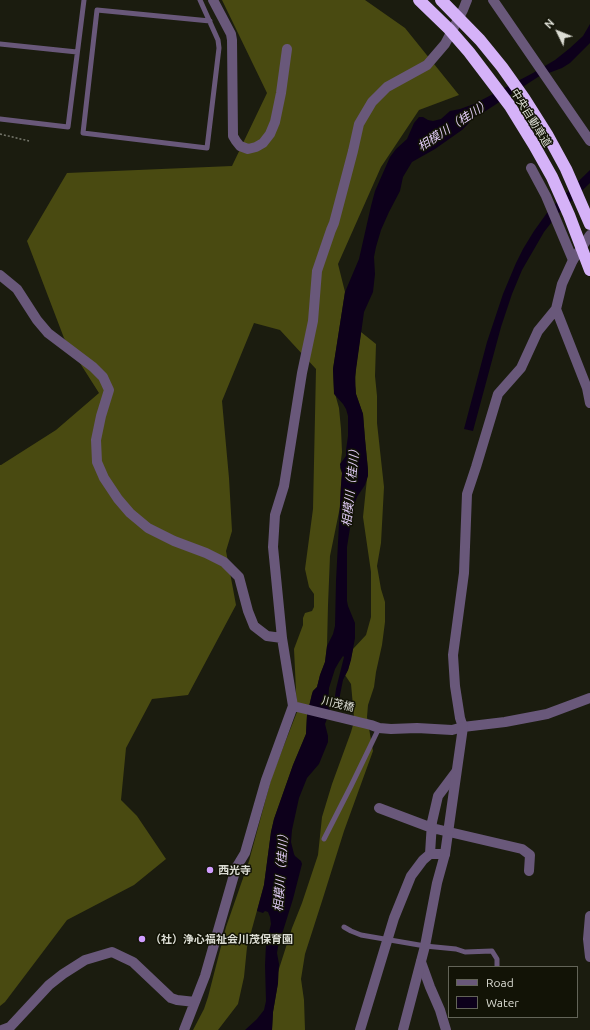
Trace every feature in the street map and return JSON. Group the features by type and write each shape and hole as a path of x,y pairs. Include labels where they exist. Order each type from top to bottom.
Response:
{"highway":[{"name":"中央自動車道","path":"419,0 449,29 469,52 510,106 552,177 590,270"},
{"name":"中央自動車道","path":"441,0 480,40 502,67 524,98 548,136 566,169 590,224"}],"street":[{"path":"213,0 231,34 234,136 240,146 248,149 256,147 263,143 270,134 275,122 287,49"},
{"path":"184,1030 205,976 236,868 244,853 266,780 296,707 282,638 273,548 275,515 284,486 302,373 313,321 317,271 334,223 353,152 358,124 372,102 387,87 427,65 445,44 467,0"},
{"path":"493,0 590,141"},
{"path":"531,168 558,224 573,260"},
{"path":"403,1030 425,946 437,883 445,854 463,727 460,718 455,686 453,655 464,573 467,494 498,394 521,368 538,331 556,309 562,284 573,260 590,235"},
{"path":"0,275 17,289 37,320 48,333 93,367 103,377 109,390 101,416 96,440 98,462 104,478 118,499 130,513 148,528 174,542 206,553 224,562 239,577 248,611 254,626 267,636 282,638"},
{"path":"556,309 587,388 590,403"},
{"name":"川茂橋","path":"296,707 391,729 417,728 452,730 547,714 590,698"},
{"path":"430,854 432,828 438,796 456,772"},
{"path":"379,808 432,828 522,849 530,856 529,871"},
{"path":"360,1030 394,918 411,876 423,860 430,854 445,854"},
{"path":"590,916 588,939 590,956"},
{"path":"2,1030 10,1026 49,985 63,974 84,960 112,952 133,962 171,998 195,1002"},
{"path":"421,962 445,1015 446,1030"}],"lane":[{"path":"0,119 68,127 84,0"},
{"path":"200,0 210,21 218,40 207,148 83,133 97,10 210,21"},
{"path":"0,44 77,52"},
{"path":"324,839 351,786 375,726"},
{"path":"344,927 361,935 425,946 456,949 465,952 492,951 497,959 497,966"}],"path":[{"path":"0,134 29,141"}],"shaded area":[{"path":"222,0 365,0 405,28 459,95 419,110 381,167 338,264 345,292 333,369 334,390 339,408 341,429 342,452 340,468 342,473 340,507 330,556 327,646 325,662 317,687 312,694 307,715 306,734 293,765 274,819 264,885 247,947 244,977 238,1004 218,1030 193,1030 204,1009 208,997 226,927 249,861 272,776 297,712 294,649 303,625 305,613 312,611 314,607 314,594 309,587 305,569 313,509 316,369 280,330 254,323 222,401 232,531 226,551 236,605 188,695 152,699 126,748 121,800 137,816 166,859 134,885 67,920 5,1002 0,1006 0,465 56,430 99,393 64,338 27,241 67,173 232,166 267,93"},
{"path":"361,332 376,344 375,376 377,423 384,487 381,543 377,566 385,602 385,622 382,645 374,687 368,705 367,717 373,751 344,831 305,954 301,979 304,1000 305,1030 272,1030 278,972 318,855 322,817 353,725 354,717 351,684 345,675 348,670 353,649 366,635 371,617 371,572 363,517 368,469 363,414 356,394 355,386"}],"water":[{"name":"相模川（桂川）","path":"590,24 590,43 570,63 562,68 538,77 481,114 472,118 462,130 435,149 412,162 403,177 400,191 381,230 374,257 375,274 373,292 364,312 355,377 356,394 363,414 368,476 365,485 357,497 353,509 347,547 347,601 355,623 355,638 351,660 343,680 339,700 337,701 335,696 343,656 335,669 329,688 328,704 330,711 325,724 328,742 319,764 307,778 299,798 292,830 291,842 294,854 302,864 278,947 278,983 273,1012 272,1030 245,1030 264,1010 266,1001 266,944 271,924 268,912 265,911 263,913 257,911 264,885 271,832 274,819 293,765 306,734 307,715 312,694 317,687 325,662 327,646 335,626 342,473 340,464 346,456 348,416 343,404 334,394 333,369 345,292 359,259 375,191 390,157 407,139 414,123 419,117 433,121 441,119 450,111 474,104 533,73 555,60 570,48 583,36"},
{"path":"590,170 590,183 558,214 544,232 522,270 501,327 473,431 464,429 487,342 503,294 516,263 534,231 549,210"}],"place":[{"name":"西光寺","path":"210,870"},
{"name":"（社）浄心福祉会川茂保育園","path":"142,939"}]}
